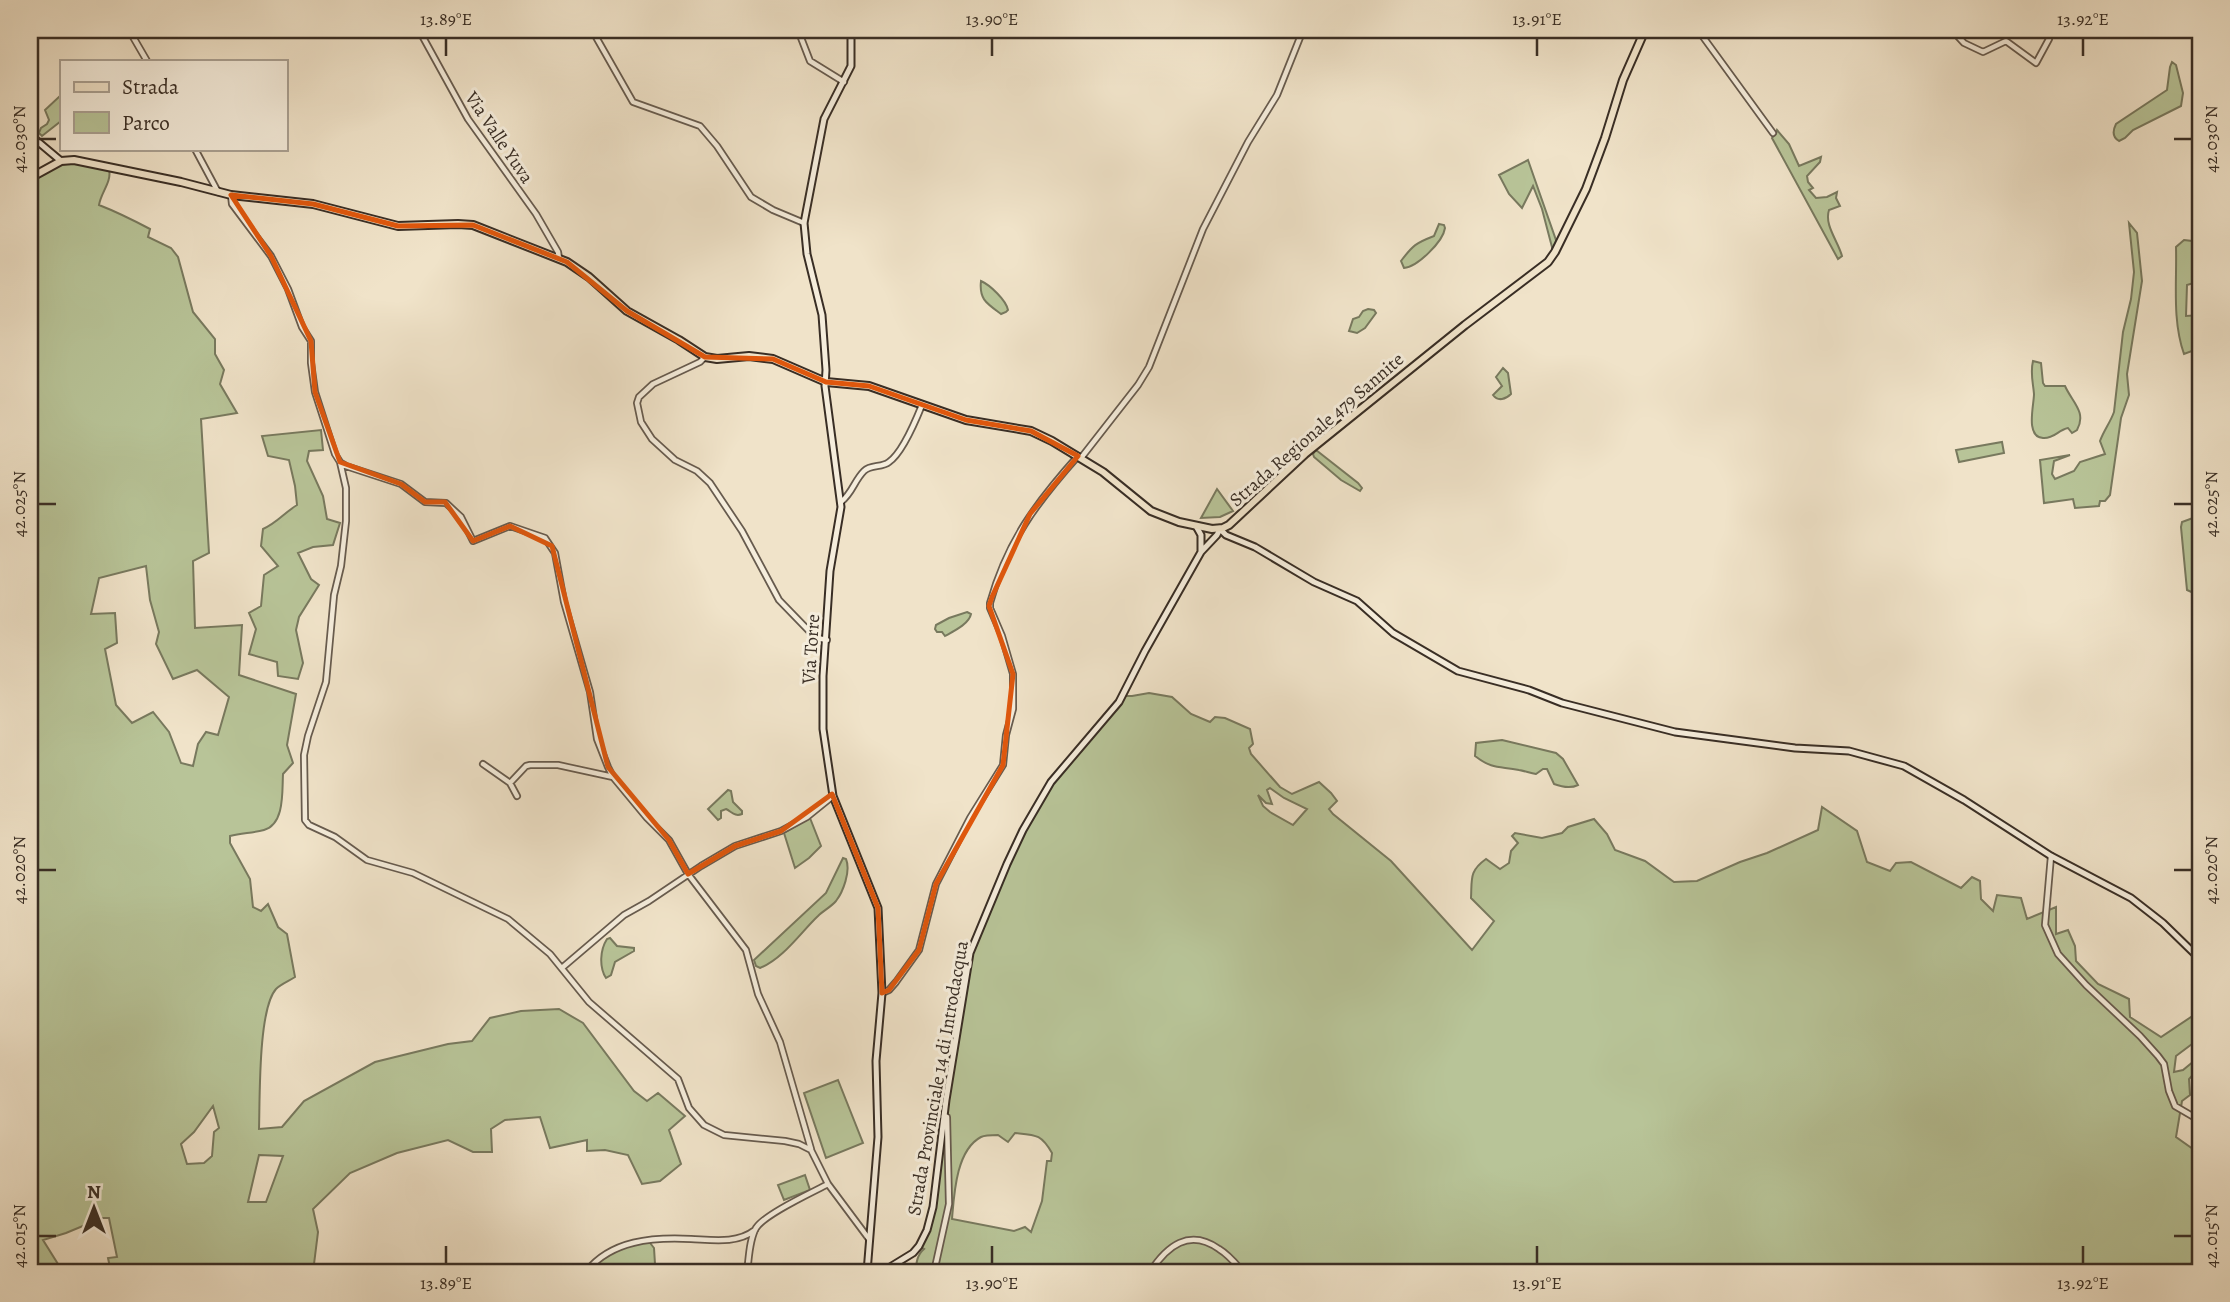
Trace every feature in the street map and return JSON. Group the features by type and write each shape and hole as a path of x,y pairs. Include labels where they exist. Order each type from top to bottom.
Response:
{"main road":[{"name":"Via Torre","path":"850,30 851,66 824,119 804,223 807,254 822,315 826,382 841,502 830,571 822,712 824,743 833,796 878,908 882,993 876,1061 878,1137 867,1272"},
{"name":"Strada Regionale 479 Sannite","path":"705,357 765,357 826,382 869,386 966,420 1031,431 1103,472 1151,511 1196,526 1220,529 1229,525 1305,454 1548,262 1586,188 1623,80 1646,30"},
{"path":"30,135 61,161"},
{"path":"30,178 61,161 74,160 231,195 313,204 398,226 473,225 559,258 589,277 627,311 705,357"},
{"path":"1196,526 1201,535 1201,552"},
{"path":"1220,529 1226,535 1255,547 1314,582 1357,601 1393,634 1458,671 1528,690 1562,704 1675,732 1796,748 1847,751 1897,764 1964,800 2051,856 2131,898 2200,959"},
{"name":"Strada Provinciale 14 di Introdacqua","path":"882,1272 913,1253 927,1230 933,1207 944,1116 971,953 1007,864 1051,782 1119,702 1201,552 1220,529"}],"street":[{"path":"129,30 147,60"},
{"name":"Via Valle Yuva","path":"419,30 468,119 536,214 559,258"},
{"path":"592,30 633,102 700,126 751,197 804,223"},
{"path":"798,30 810,61 844,82"},
{"path":"882,993 896,982 919,950 936,884 970,818 1003,765 1004,746 1014,704 1013,674 1002,636 989,608 1007,553 1030,514 1138,385 1149,367 1203,229 1248,142 1277,95 1303,30"},
{"path":"1698,30 1773,133"},
{"path":"1952,30 1964,43 1983,52 2006,41 2036,63 2049,39 2049,30"},
{"path":"196,150 218,192"},
{"path":"231,195 232,204 271,256 288,289 302,327 311,341 310,363 316,392 346,488 345,529 341,566 334,595 326,682 304,755 305,820 367,860 413,873 494,911 529,936 563,967 589,1002 678,1079 689,1108 704,1125 724,1135 785,1141 811,1150"},
{"path":"705,357 700,362 653,384 639,397 637,403 641,422 652,439 675,460 697,471 710,483 742,531 779,600 817,638 827,640"},
{"path":"841,502 852,491 863,472 869,467 882,465 892,459 909,435 922,405"},
{"path":"340,462 401,484 425,502 446,503 461,517 473,541 510,526 548,541 558,560 564,602 590,692 597,739 613,777 669,840 688,874 746,950 758,994 780,1042 811,1150 828,1184 869,1240"},
{"path":"483,764 510,783 517,796"},
{"path":"510,783 530,765 558,765 613,777"},
{"path":"563,967 624,915 688,874 736,846 781,831 807,817 833,796"},
{"path":"2051,856 2045,925 2058,954 2085,985 2158,1056 2164,1064 2175,1106 2199,1120 2196,1128 2200,1136"},
{"path":"934,1272 948,1204 947,1117 944,1116"},
{"path":"586,1272 598,1258 637,1241 663,1238 730,1240 750,1234 775,1213 828,1184"},
{"path":"747,1272 755,1230"},
{"path":"1150,1272 1169,1248 1193,1240 1216,1246 1244,1272"}],"highlighted area":[{"path":"231,195 313,204 398,226 473,225 567,262 627,311 705,357 773,359 826,382 869,386 966,420 1031,431 1078,456 1030,514 992,597 989,606 1013,674 1003,765 936,884 919,950 889,990 882,993 878,908 832,794 781,831 735,846 688,874 669,840 608,767 552,546 510,526 473,541 445,502 425,502 401,484 340,462 315,392 311,341 271,256"}],"green space":[{"path":"2172,62 2176,65 2183,93 2181,106 2133,130 2119,141 2114,133 2116,124 2167,90"},
{"path":"60,96 60,122 42,136 39,133 41,128 49,120 45,110"},
{"path":"1777,130 1789,144 1799,166 1821,157 1820,162 1807,176 1813,188 1809,190 1816,198 1837,192 1836,198 1840,206 1829,210 1828,221 1842,256 1838,259 1772,138"},
{"path":"1528,160 1557,243 1553,251 1533,186 1522,208 1509,194 1499,175"},
{"path":"73,163 109,169 109,178 99,205 150,229 148,237 171,248 178,257 193,312 215,339 215,354 224,370 220,384 237,413 201,419 209,553 193,561 195,628 242,625 239,675 296,694 287,745 293,763 283,774 282,798 276,821 264,830 230,836 230,843 250,879 253,907 261,911 268,904 278,927 287,934 295,977 276,989 266,1015 261,1056 259,1129 282,1127 304,1101 375,1062 448,1044 472,1041 490,1018 521,1011 559,1009 583,1023 634,1091 647,1101 658,1093 685,1116 669,1130 681,1164 660,1181 642,1184 628,1155 605,1150 587,1151 587,1140 550,1148 540,1117 505,1120 491,1129 492,1152 473,1152 448,1140 397,1153 350,1173 313,1209 318,1232 313,1272 111,1272 108,1258 117,1257 109,1218 102,1218 43,1240 63,1272 30,1272 30,182 59,165","holes":["146,566 150,600 159,632 156,644 173,679 197,670 229,697 218,735 206,732 198,744 193,766 181,763 169,732 153,712 132,723 116,705 105,649 117,643 115,613 91,614 99,578","213,1106 219,1128 214,1132 212,1156 204,1163 187,1164 181,1144 194,1132","259,1155 283,1156 266,1202 248,1202"]},
{"path":"2129,223 2137,233 2142,281 2127,374 2129,395 2121,418 2110,495 2105,501 2100,501 2099,506 2075,508 2073,499 2044,503 2040,460 2070,455 2054,461 2052,474 2055,479 2074,471 2080,462 2105,454 2100,441 2114,412 2123,332 2134,272"},
{"path":"1439,224 1445,228 1435,247 1422,259 1404,268 1401,261 1415,245 1434,236"},
{"path":"2184,240 2192,241 2200,265 2200,281 2187,285 2186,316 2200,315 2200,348 2184,354 2176,314 2176,247"},
{"path":"981,281 1001,297 1007,306 1006,312 1001,314 985,300 981,292"},
{"path":"1368,309 1376,313 1365,328 1357,333 1349,331 1353,319"},
{"path":"2033,361 2041,363 2045,386 2065,386 2077,407 2080,424 2072,433 2068,428 2043,438 2034,432"},
{"path":"1503,368 1508,373 1511,394 1500,399 1493,395 1502,386 1496,377"},
{"path":"321,430 323,450 309,451 307,461 323,496 327,519 340,523 333,545 313,547 298,553 311,579 319,585 299,617 296,630 303,663 298,679 278,676 277,662 249,654 256,629 249,613 261,606 264,575 278,566 261,546 263,529 297,505 289,460 268,456 262,436"},
{"path":"2002,442 2004,453 1959,462 1956,450"},
{"path":"1316,450 1358,483 1362,488 1360,491 1341,480 1314,457"},
{"path":"1217,489 1233,511 1220,517 1201,518"},
{"path":"2193,518 2200,528 2198,595 2187,590 2181,527 2182,522"},
{"path":"967,612 971,614 967,621 945,636 935,629 936,625 949,618"},
{"path":"1149,693 1172,697 1191,714 1210,722 1215,717 1225,718 1250,729 1253,744 1249,748 1251,754 1280,787 1292,794 1319,782 1337,801 1329,809 1333,814 1391,861 1472,950 1494,921 1471,898 1472,876 1477,867 1486,859 1500,869 1509,863 1511,851 1518,843 1512,836 1515,833 1542,838 1562,833 1568,827 1594,819 1607,834 1615,850 1645,861 1674,882 1697,881 1818,830 1822,807 1857,831 1867,862 1890,871 1896,863 1911,862 1961,888 1972,877 1980,881 1981,899 1993,911 1997,895 2021,898 2027,919 2056,907 2056,934 2068,930 2075,946 2076,961 2098,984 2129,999 2130,1017 2161,1037 2200,1011 2200,1038 2176,1056 2174,1072 2183,1070 2200,1056 2200,1067 2189,1079 2190,1095 2182,1101 2176,1137 2200,1154 2200,1242 2188,1272 916,1272 917,1259 924,1249 919,1246 927,1230 970,953 1007,864 1051,782 1122,696","holes":["1270,788 1307,809 1293,825 1263,806 1258,795 1266,803 1272,804 1267,790","1015,1133 1037,1137 1045,1142 1052,1153 1051,1161 1047,1161 1042,1201 1031,1232 1025,1227 1014,1231 952,1219 958,1174 966,1152 983,1136 998,1135 1008,1142"]},
{"path":"1502,740 1556,753 1563,759 1578,785 1566,787 1554,784 1547,769 1536,774 1492,766 1475,756 1476,743"},
{"path":"728,790 742,814 735,815 726,809 721,811 721,818 718,820 708,809"},
{"path":"810,818 821,846 795,868 784,833"},
{"path":"843,858 846,859 847,875 836,901 776,958 760,968 756,966 754,960 826,893"},
{"path":"610,938 617,946 634,948 634,951 615,962 611,975 606,978 601,964 602,953 607,939"},
{"path":"838,1080 863,1143 826,1158 804,1093"},
{"path":"805,1175 810,1190 784,1200 778,1185"},
{"path":"647,1239 654,1248 655,1264 659,1264 661,1272 586,1272 606,1255"}]}
